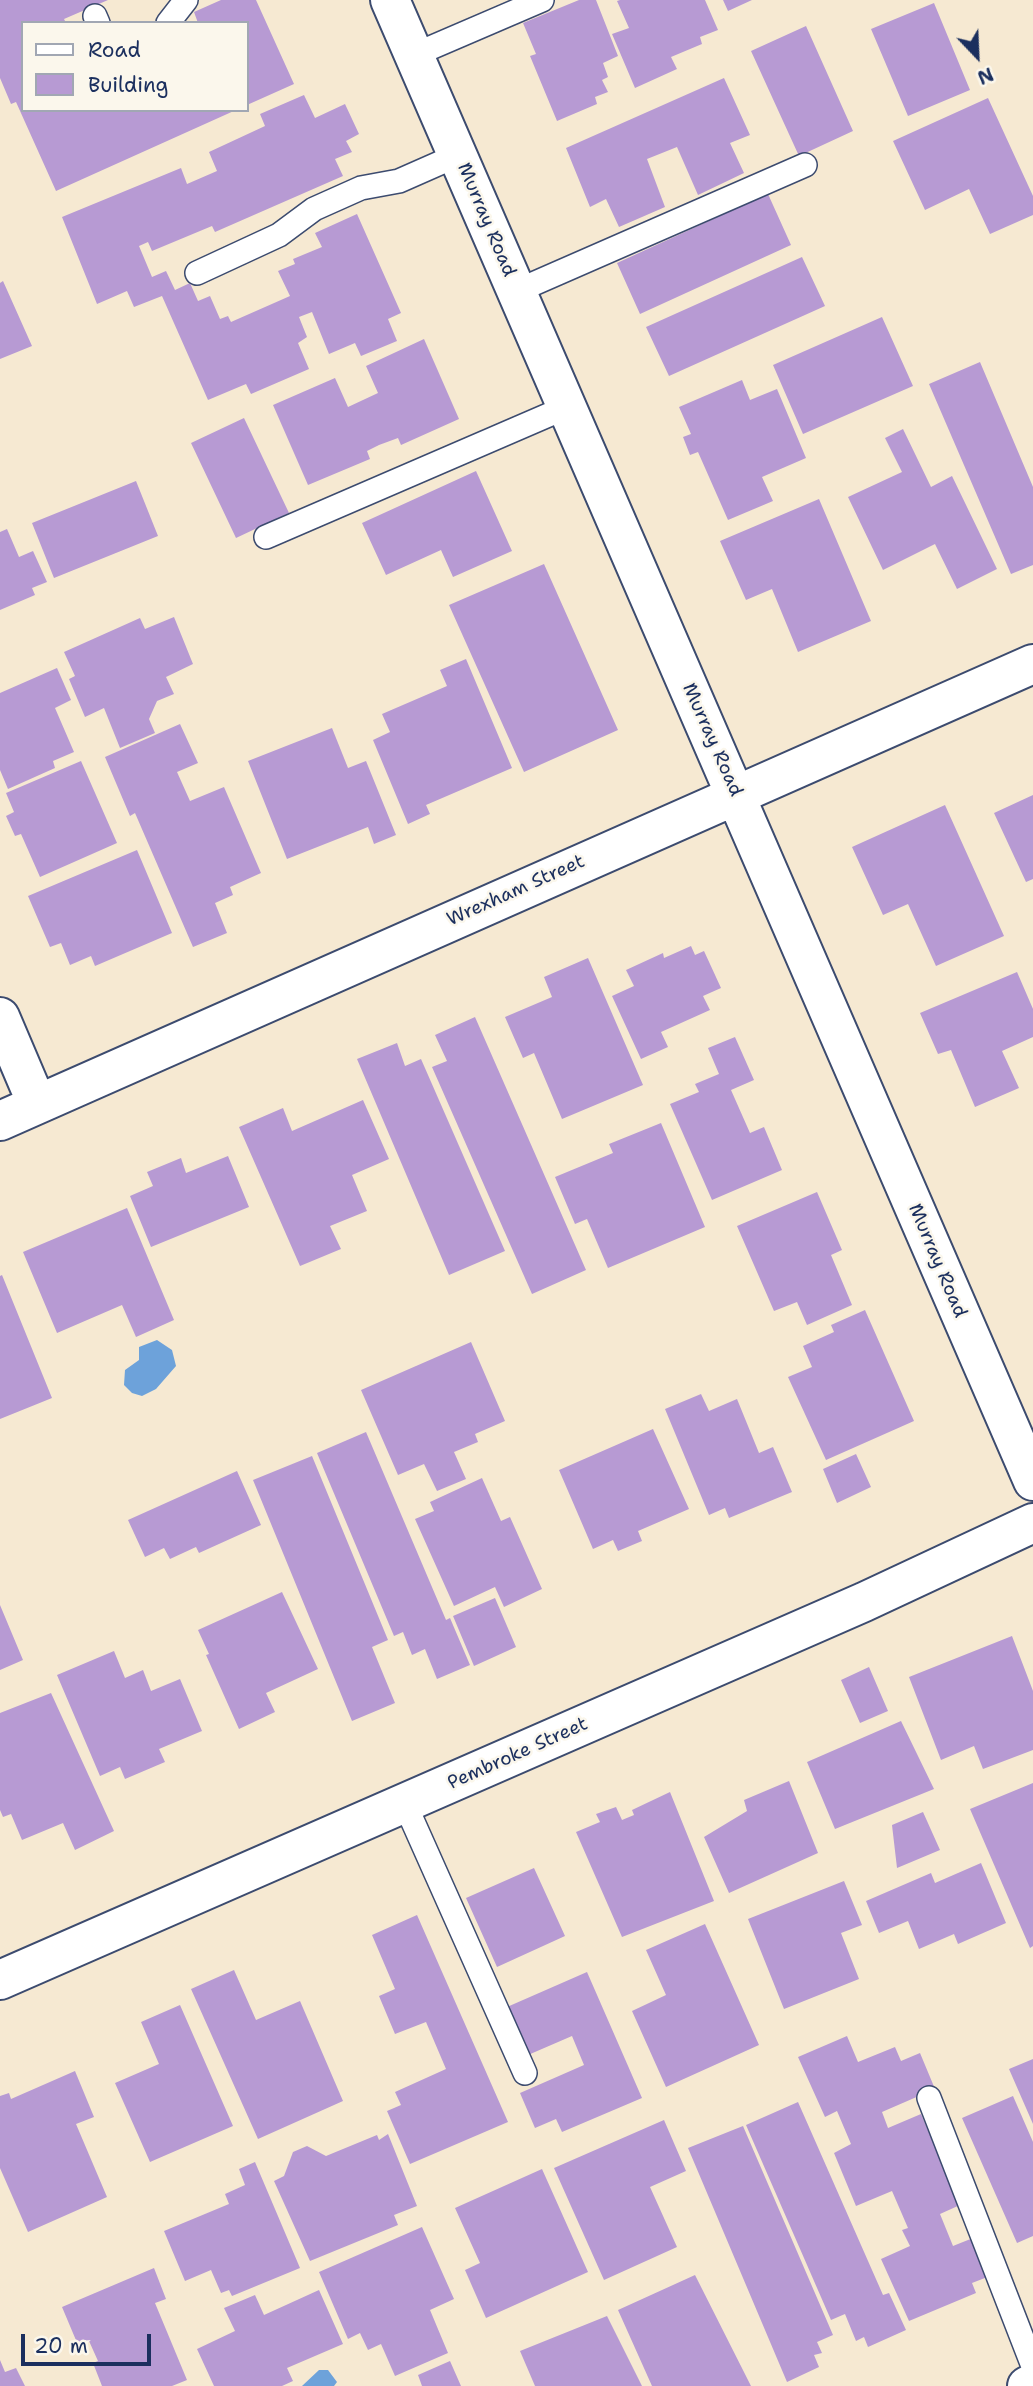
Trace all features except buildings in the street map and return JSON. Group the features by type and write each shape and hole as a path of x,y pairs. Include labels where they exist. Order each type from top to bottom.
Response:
{"street":[{"name":"Murray Road","path":"390,0 1033,1481"},
{"name":"Wrexham Street","path":"0,1121 1033,664"},
{"path":"0,1017 37,1104"},
{"name":"Pembroke Street","path":"0,1980 864,1602 1033,1523"},
{"path":"1027,2386 1033,2383"}],"lane":[{"path":"170,21 186,0"},
{"path":"414,55 542,0"},
{"path":"197,273 279,235 314,209 338,198 361,188 399,181 458,155"},
{"path":"517,291 806,165"},
{"path":"266,537 567,407"},
{"path":"405,1804 525,2073"},
{"path":"929,2098 1033,2366"}],"water":[{"path":"157,1340 172,1350 176,1366 156,1389 142,1396 132,1393 124,1385 125,1370 139,1360 139,1347"},
{"path":"319,2370 328,2370 337,2382 334,2386 302,2386"}]}
